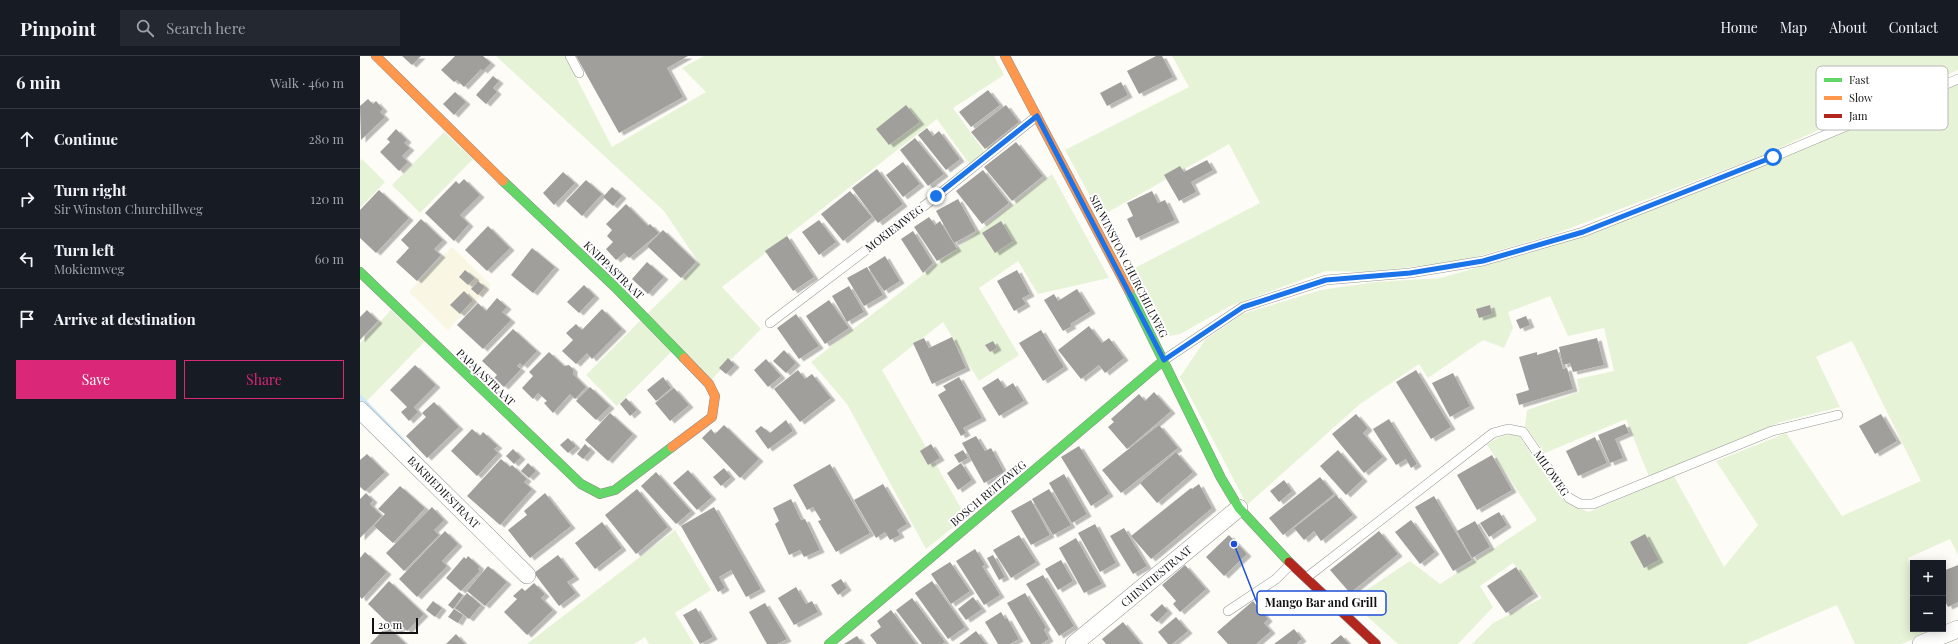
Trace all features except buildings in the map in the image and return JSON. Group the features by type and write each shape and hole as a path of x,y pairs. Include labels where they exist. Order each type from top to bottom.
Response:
{"street":[{"name":"KNIPPASTRAAT","path":"376,56 448,128 615,287 709,384 715,396 712,416 615,490 600,494"},
{"name":"SIR WINSTON CHURCHILLWEG","path":"1005,56 1164,360 1221,478 1239,508 1291,564 1376,644"},
{"name":"PAPAJASTRAAT","path":"360,272 581,484 600,494"},
{"name":"BOSCH REITZWEG","path":"829,644 1164,360"},
{"name":"BAKRIEDIESTRAAT","path":"360,410 527,575"},
{"name":"CHINITIESTRAAT","path":"1074,644 1239,508"},
{"path":"1921,644 1958,629"}],"lane":[{"path":"570,56 579,73"},
{"path":"1948,83 1958,79"},
{"name":"MOKIEMWEG","path":"770,323 936,196 1037,116"},
{"path":"1164,360 1243,307 1326,280 1410,273 1483,261 1583,232 1766,160 1837,130"},
{"name":"MILOWEG","path":"1306,578 1493,433 1508,429 1523,432 1569,498 1580,504 1593,504 1772,431 1838,415"},
{"path":"1228,611 1276,579 1291,564"}],"shaded area":[{"path":"452,247 491,285 448,330 409,292"}],"green space":[{"path":"496,56 565,56 612,147 706,92 682,68 704,56 994,56 1004,75 953,108 986,154 970,165 937,119 722,287 761,329 711,380 647,314 699,263 664,211"},
{"path":"1172,56 1958,56 1958,70 1948,74 1948,66 1816,66 1816,130 1818,130 1769,153 1552,235 1461,261 1368,272 1326,271 1230,306 1180,334 1164,337 1129,271 1260,203 1229,144 1101,216 1065,150 1189,87"},
{"path":"1958,84 1958,555 1950,539 1908,558 1910,562 1910,632 1929,632 1902,644 1855,644 1837,605 1746,644 1472,644 1493,623 1542,598 1513,563 1480,586 1493,607 1458,644 1398,644 1350,601 1410,561 1440,584 1537,520 1487,445 1498,437 1506,435 1519,436 1561,498 1573,506 1589,512 1674,476 1724,567 1758,525 1716,461 1786,433 1842,516 1921,481 1852,341 1816,357 1840,407 1781,422 1649,477 1626,419 1545,453 1525,426 1527,410 1579,392 1577,379 1614,371 1604,328 1568,336 1550,296 1508,312 1513,328 1504,348 1483,340 1428,378 1419,364 1360,404 1247,505 1180,377 1205,340 1242,314 1321,290 1376,282 1440,278 1530,253 1842,130 1948,130 1948,88"},
{"path":"444,132 473,159 420,213 392,185"},
{"path":"362,159 385,182 360,208 360,161"},
{"path":"1052,174 1109,278 1038,294 1018,261 979,288 1019,355 979,381 943,322 882,370 966,517 926,549 847,404 811,362"},
{"path":"391,310 425,341 363,405 360,402 360,343"},
{"path":"641,320 672,351 617,406 586,375"},
{"path":"675,530 711,590 675,613 694,644 649,644 645,637 634,644 527,644"}],"waterway":[{"path":"360,397 408,446"}],"traffic: fast":[{"path":"503,181 615,287 684,358"},
{"path":"360,272 581,484 600,494 615,490 672,447"},
{"path":"1129,291 1221,478 1239,508 1289,562"},
{"path":"829,644 1164,360"}],"traffic: slow":[{"path":"376,56 503,181"},
{"path":"1005,56 1129,291"},
{"path":"672,447 712,417 715,396 709,384 684,358"}],"traffic: jam":[{"path":"1289,562 1376,644"}],"place":[{"name":"Mango Bar and Grill","path":"1234,544"}],"route":[{"path":"936,196 1037,116 1164,360 1243,307 1326,280 1410,273 1483,261 1583,232 1773,157"}]}
